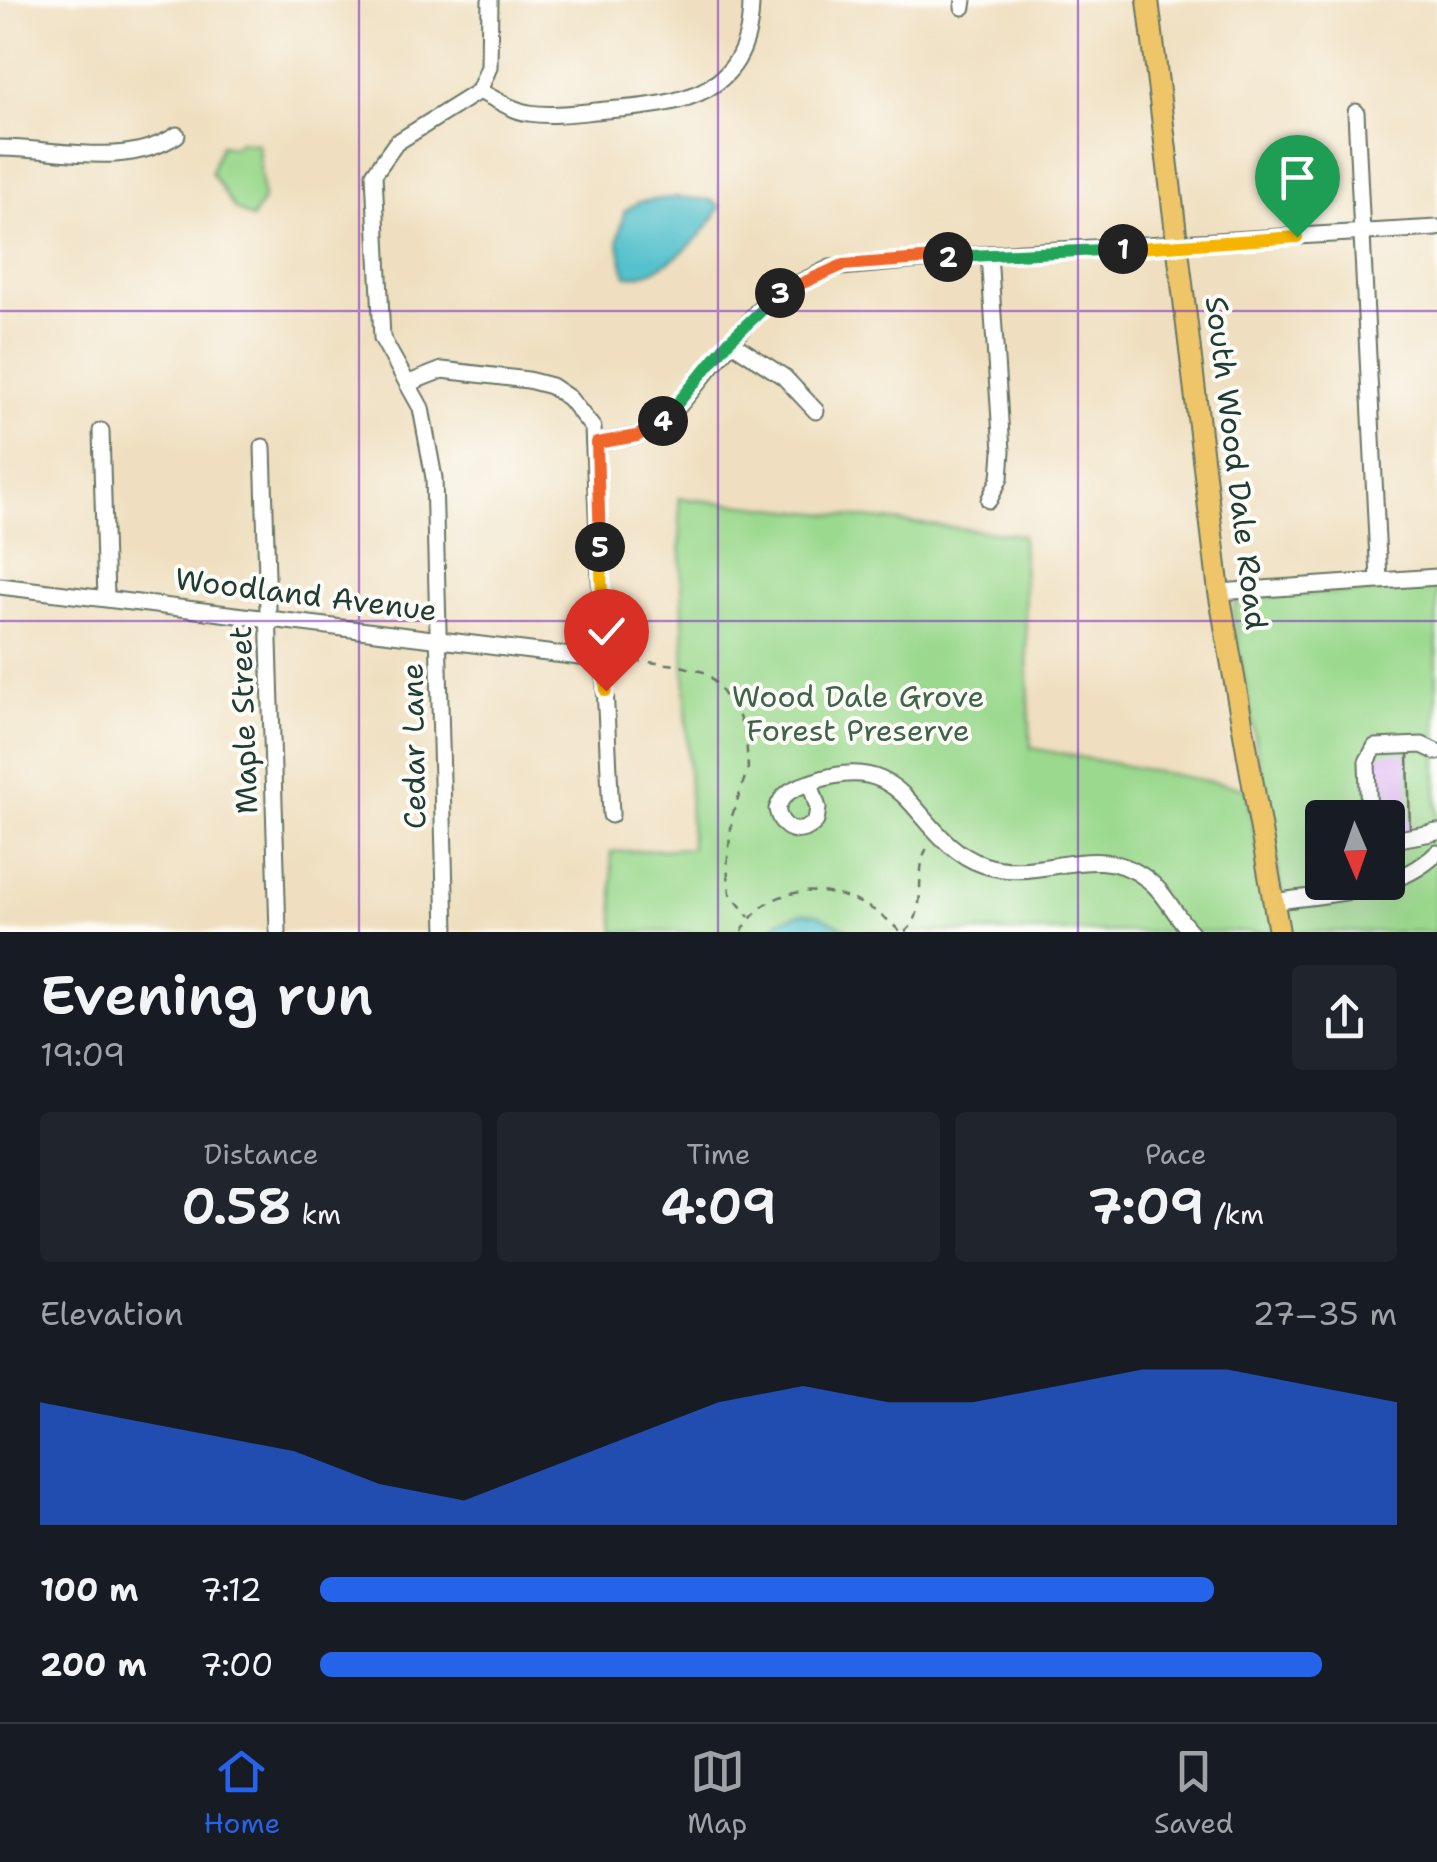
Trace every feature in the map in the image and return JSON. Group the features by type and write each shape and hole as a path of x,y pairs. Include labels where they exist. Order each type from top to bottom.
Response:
{"main road":[{"name":"South Wood Dale Road","path":"1148,0 1219,592 1279,932"}],"street":[{"path":"490,0 488,67 479,91 530,114 664,106 692,98 718,82 742,55 751,26 751,0"},
{"name":"Cedar Lane","path":"446,932 434,478 430,439 410,383 386,351 382,338 374,174 396,143 479,91"},
{"path":"1356,112 1378,580"},
{"path":"0,148 70,154 136,152 176,135"},
{"path":"597,443 637,436 668,419 729,341 784,290 830,268 989,254 1179,246 1437,228"},
{"path":"988,500 1000,478 1002,450 989,254"},
{"path":"729,341 784,377 816,411"},
{"path":"410,383 442,370 464,370 551,386 579,410 597,443 611,815"},
{"path":"100,432 106,598"},
{"name":"Maple Street","path":"263,447 278,932"},
{"path":"1219,592 1437,577"},
{"name":"Woodland Avenue","path":"0,586 604,660"},
{"path":"1368,800 1367,762 1375,747 1422,745 1437,752"},
{"path":"810,783 856,774 886,781 915,802 940,834 966,857 1000,869 1029,869 1086,858 1120,863 1156,886 1190,932"},
{"path":"1405,838 1437,832"},
{"path":"1273,902 1382,884 1408,874 1437,854"}],"path":[{"path":"604,660 702,671 714,679 738,714 749,752 732,816 726,867 730,893 750,918"},
{"path":"742,932 750,918 770,900 819,892 868,906 902,932 917,918 922,857 940,834"}],"green space":[{"path":"239,142 258,144 263,200 252,219 234,208 211,172 221,145 233,147"},
{"name":"Wood Dale Grove Forest Preserve","path":"679,498 1022,535 1031,748 1245,788 1274,932 615,932 611,852 691,848"},
{"path":"1437,588 1437,932 1289,932 1233,614 1235,602 1251,597"}],"water":[{"path":"677,197 711,200 720,207 704,231 681,253 654,270 626,276 618,242 624,212 639,202"},
{"path":"803,913 816,914 854,932 768,932 779,921"}],"building":[{"path":"1374,753 1408,753 1410,833 1405,833 1405,800 1375,800"}],"route":[{"path":"606,691 597,443 637,436 668,419 729,341 760,308 784,290 830,268 861,263 1297,237"}]}
